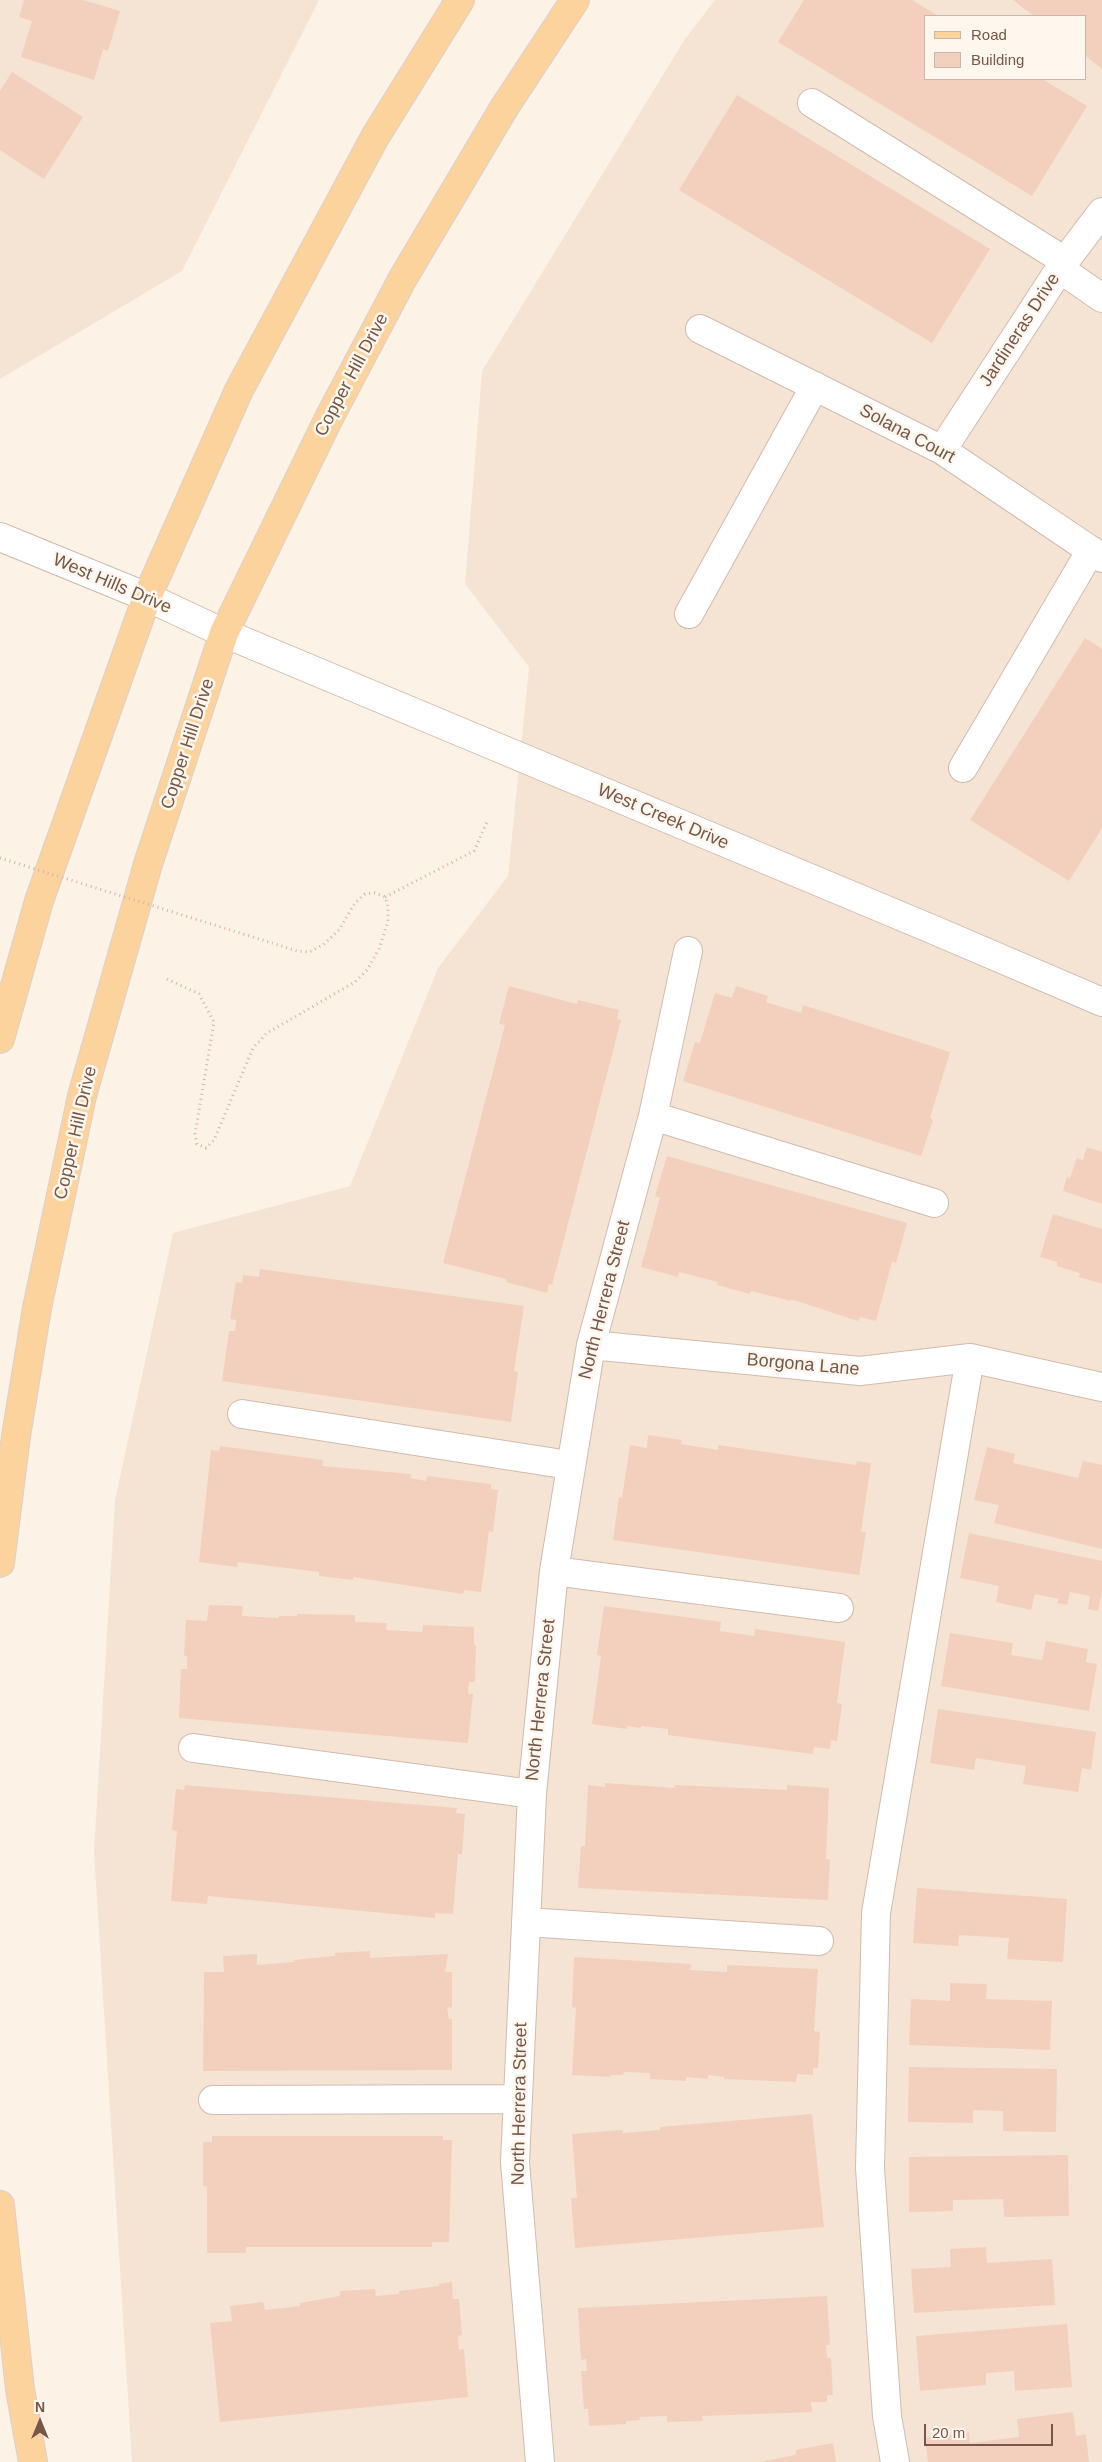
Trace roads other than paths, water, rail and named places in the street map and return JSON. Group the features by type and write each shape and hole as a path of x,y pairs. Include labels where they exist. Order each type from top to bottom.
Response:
{"main road":[{"path":"0,1038 39,901 147,597 239,390 375,137 460,0"},
{"name":"Copper Hill Drive","path":"0,1563 16,1436 37,1308 82,1096 148,864 224,633 329,418 404,278 504,108 575,0"},
{"path":"0,2205 20,2389 32,2462"}],"street":[{"path":"812,102 1063,265 1102,298"},
{"name":"Jardineras Drive","path":"942,450 1063,265 1102,212"},
{"name":"Solana Court","path":"700,329 942,450 1096,554"},
{"path":"689,614 815,386"},
{"name":"West Hills Drive","path":"0,537 147,597 224,633"},
{"path":"963,768 1096,554"},
{"name":"West Creek Drive","path":"224,633 1102,1002"},
{"name":"North Herrera Street","path":"540,2462 515,2162 532,1794 554,1571 591,1345 653,1116 688,951"},
{"path":"653,1116 934,1203"},
{"name":"Borgona Lane","path":"591,1345 860,1371 970,1358 1102,1387"},
{"path":"894,2462 887,2416 870,2168 876,1913 970,1358"},
{"path":"242,1414 570,1465"},
{"path":"554,1571 839,1608"},
{"path":"193,1748 532,1794"},
{"path":"526,1922 819,1941"},
{"path":"213,2100 518,2099"}]}
